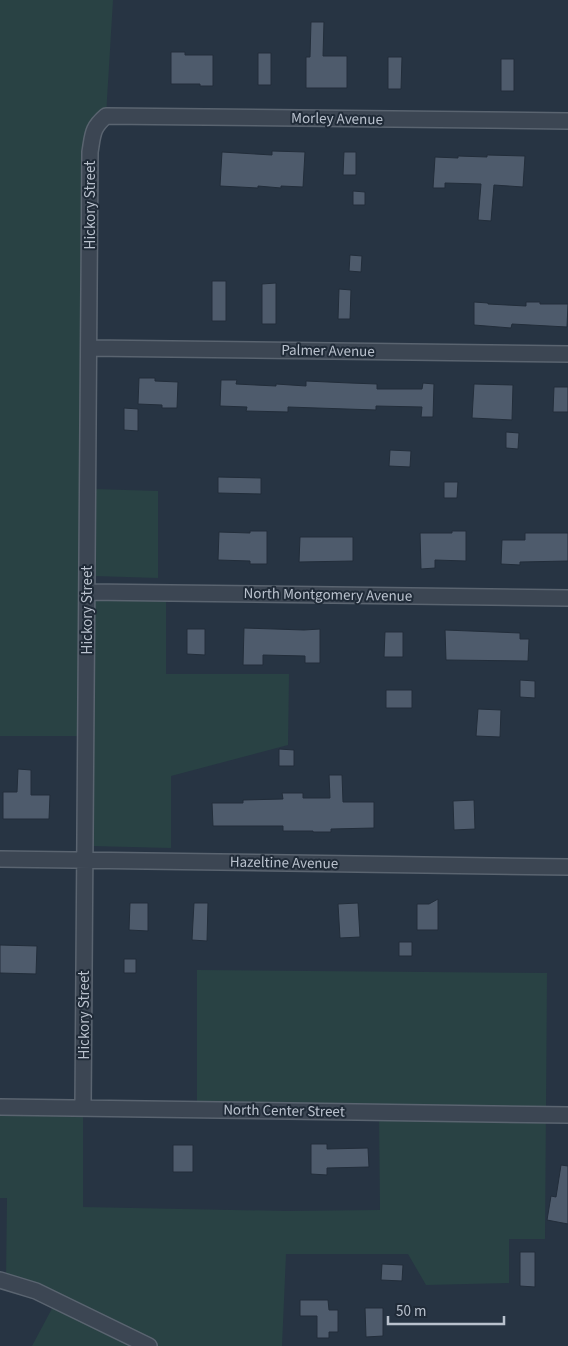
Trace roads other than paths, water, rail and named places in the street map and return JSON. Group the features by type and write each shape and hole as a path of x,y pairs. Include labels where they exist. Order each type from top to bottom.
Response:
{"street":[{"name":"Morley Avenue","path":"106,116 568,121"},
{"name":"Hickory Street","path":"83,1108 90,152 96,124 106,116"},
{"name":"Palmer Avenue","path":"89,348 568,354"},
{"name":"North Montgomery Avenue","path":"87,592 568,598"},
{"name":"Hazeltine Avenue","path":"0,859 568,867"},
{"name":"North Center Street","path":"0,1107 568,1116"},
{"path":"0,1280 36,1291 149,1346"}]}
